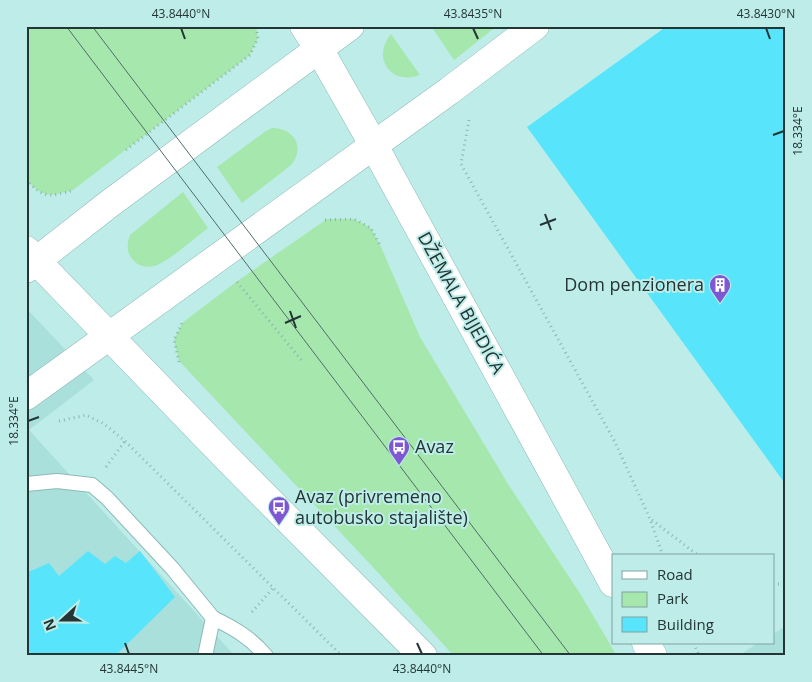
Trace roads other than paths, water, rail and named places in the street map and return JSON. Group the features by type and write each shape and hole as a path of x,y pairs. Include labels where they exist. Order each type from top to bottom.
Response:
{"main road":[{"name":"DŽEMALA BIJEDIĆA","path":"304,26 373,144 612,580"},
{"path":"350,26 109,204 29,260 110,337 423,656"},
{"path":"26,396 449,91 535,26"},
{"path":"647,644 653,656"}],"lane":[{"path":"26,484 57,481 92,485 107,498 172,568 213,618 236,629 259,647 266,656"},
{"path":"205,656 213,618"}],"tram line":[{"path":"66,26 544,656"},
{"path":"92,26 571,656"}],"place":[{"name":"Dom penzionera","path":"720,304"},
{"name":"Avaz","path":"399,466"},
{"name":"Avaz (privremeno autobusko stajalište)","path":"279,526"}]}
